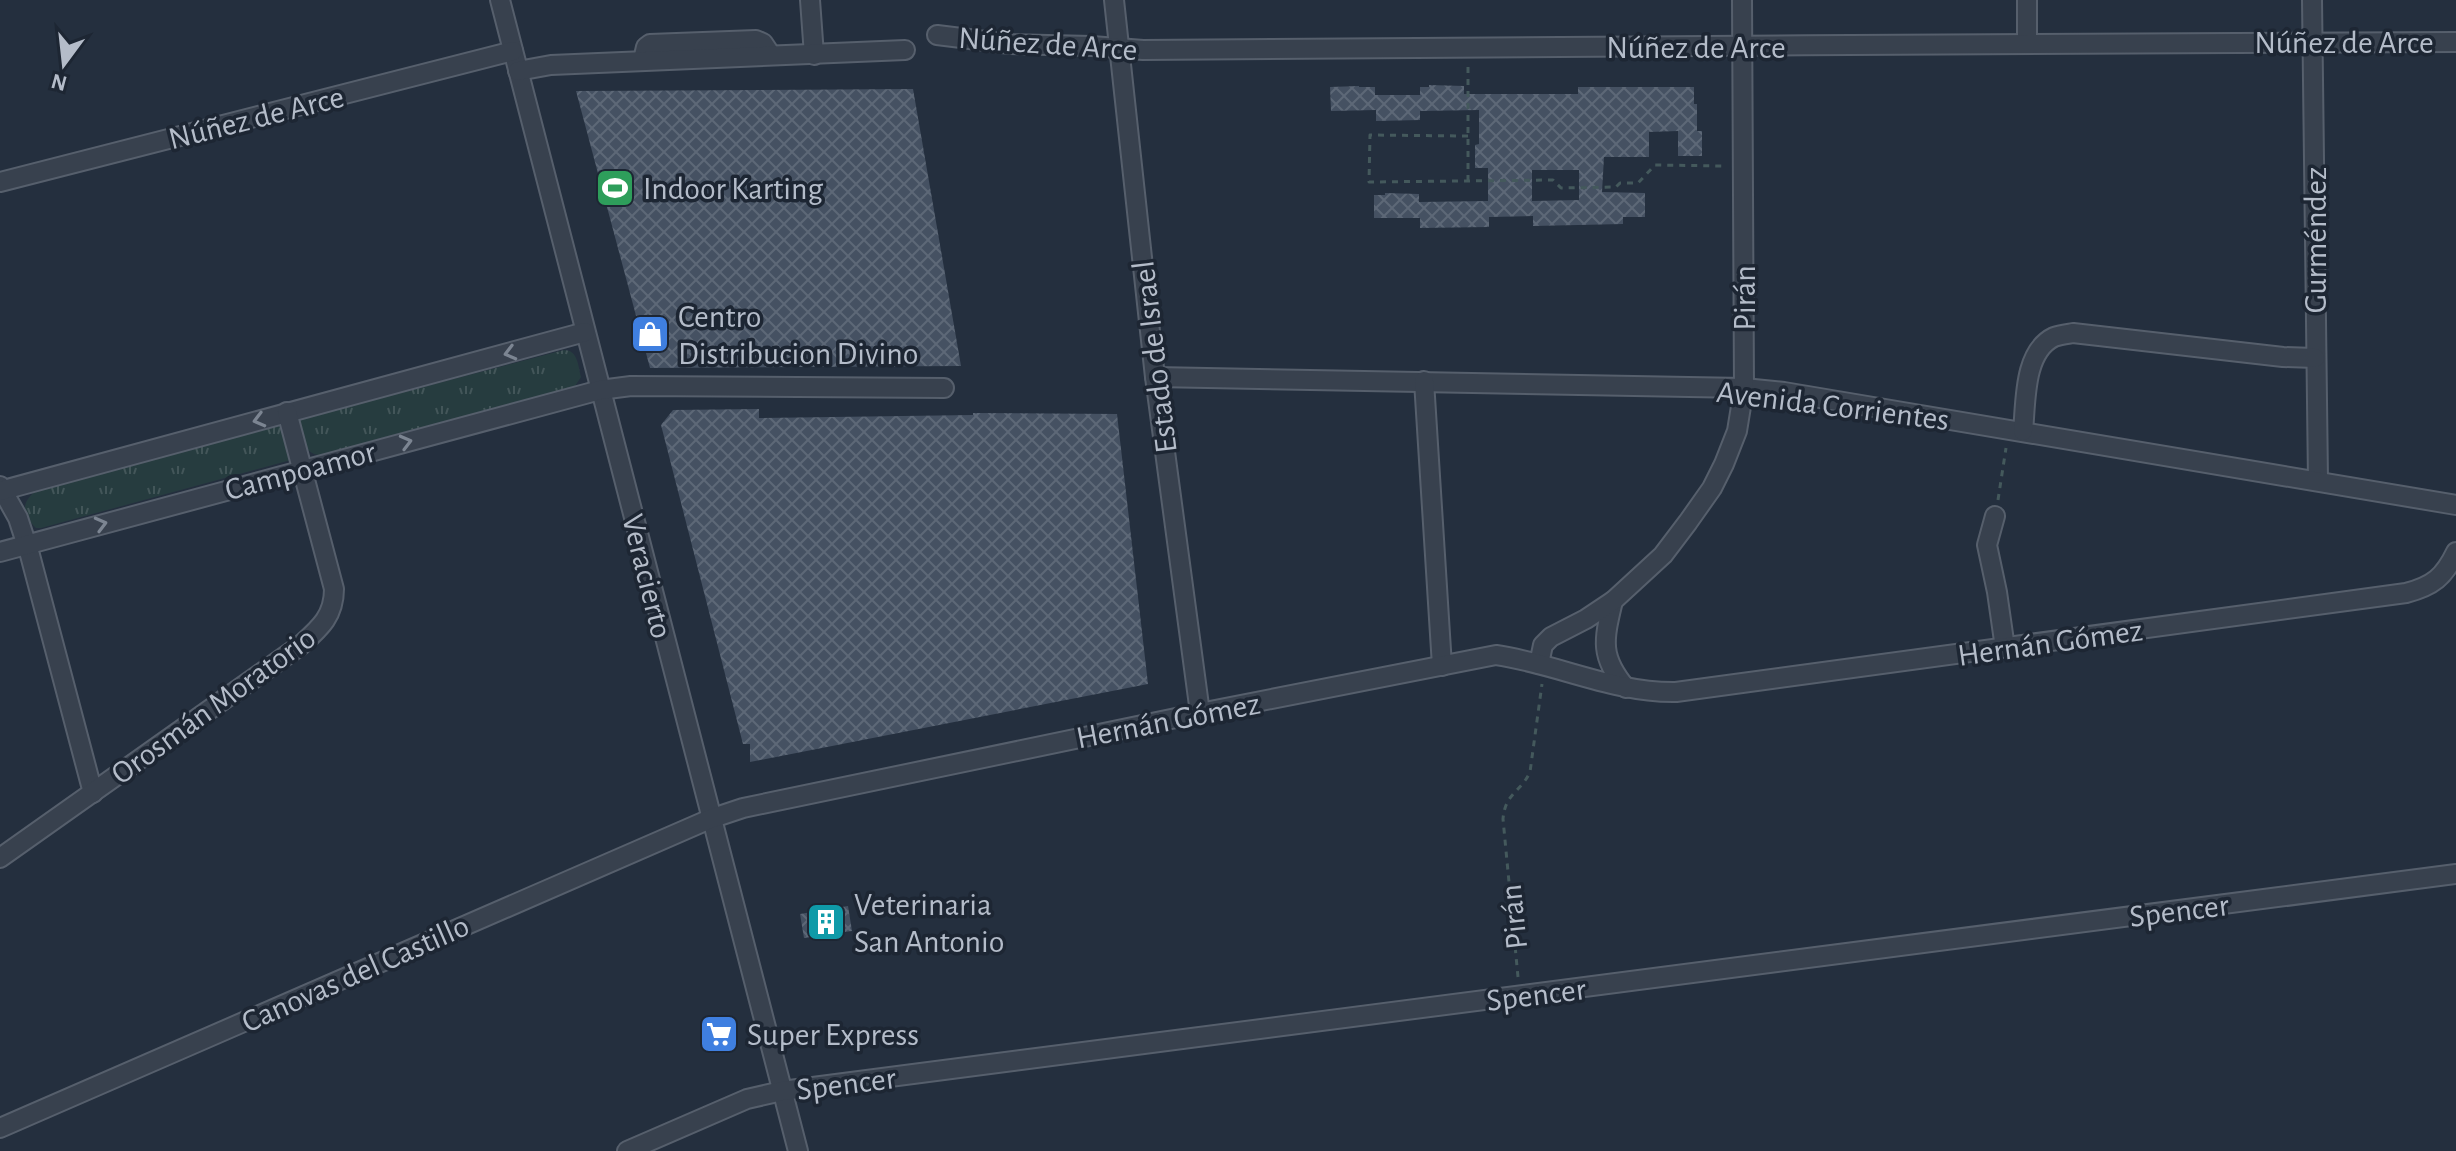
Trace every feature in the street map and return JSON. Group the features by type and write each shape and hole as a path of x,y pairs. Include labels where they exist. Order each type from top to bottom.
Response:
{"street":[{"name":"Veracierto","path":"500,0 798,1151"},
{"path":"810,0 814,55"},
{"name":"Estado de Israel","path":"1114,0 1155,377 1200,713"},
{"name":"Pirán","path":"1539,664 1543,645 1551,637 1613,601 1663,555 1712,488 1737,431 1744,388 1742,0"},
{"path":"2027,0 2027,43"},
{"name":"Gurméndez","path":"2312,0 2318,481"},
{"name":"Núñez de Arce","path":"937,35 1010,44 1120,49 2456,42"},
{"path":"518,71 551,65 643,60 646,47 650,44 756,40 763,43 771,55 905,50"},
{"name":"Núñez de Arce","path":"0,182 513,51"},
{"name":"Campoamor","path":"1,489 585,332"},
{"path":"2016,430 2033,362 2040,349 2054,337 2073,333 2251,354 2315,358"},
{"name":"Avenida Corrientes","path":"1155,377 1744,388 2016,430 2456,505"},
{"path":"1424,381 1442,666"},
{"name":"Campoamor","path":"0,552 600,390 631,386 944,388"},
{"name":"Orosmán Moratorio","path":"0,858 301,645 327,621 334,602 334,589 287,412"},
{"path":"1,489 18,518 93,793"},
{"path":"1995,516 1987,545 2005,648"},
{"name":"Hernán Gómez","path":"710,819 743,808 1496,655 1650,693 1676,692 2406,593 2425,588 2439,578 2456,552"},
{"path":"1613,601 1605,635 1605,651 1626,688"},
{"name":"Canovas del Castillo","path":"0,1128 710,819"},
{"name":"Spencer","path":"627,1151 747,1099 782,1091 2456,874"}],"path":[{"path":"1468,48 1468,181"},
{"path":"1468,136 1370,135 1369,182 1553,180 1561,188 1616,187 1620,183 1638,183 1655,165 1743,166"},
{"path":"1995,516 2016,430"},
{"name":"Pirán","path":"1520,996 1503,819 1504,806 1510,795 1526,782 1530,772 1543,682 1539,664"}],"green space":[{"path":"564,350 575,356 578,364 581,377 575,386 319,455 310,451 304,442 298,420"},
{"path":"281,424 291,460 41,528 36,528 26,513 28,499 37,490"}],"building":[{"path":"1464,86 1464,94 1578,94 1578,87 1694,87 1697,131 1702,131 1702,156 1678,156 1678,131 1649,132 1649,157 1604,157 1602,192 1645,193 1645,217 1623,217 1623,224 1533,226 1533,216 1489,217 1489,227 1420,228 1420,218 1374,218 1374,195 1385,193 1419,194 1419,202 1488,201 1488,168 1475,168 1479,110 1420,111 1420,120 1376,121 1376,110 1331,111 1330,87 1375,87 1375,95 1420,95 1420,87","holes":["1532,170 1579,170 1579,200 1532,201"]},
{"path":"913,89 961,366 650,368 576,91"},
{"path":"759,409 759,418 973,413 1117,414 1148,684 750,762 750,744 743,744 661,425 673,410"},
{"name":"Veterinaria San Antonio","path":"848,906 852,931 804,938 800,914"}],"place":[{"name":"Indoor Karting","path":"615,188"},
{"name":"Centro Distribucion Divino","path":"650,334"},
{"name":"Veterinaria San Antonio","path":"826,922"},
{"name":"Super Express","path":"719,1034"}]}
